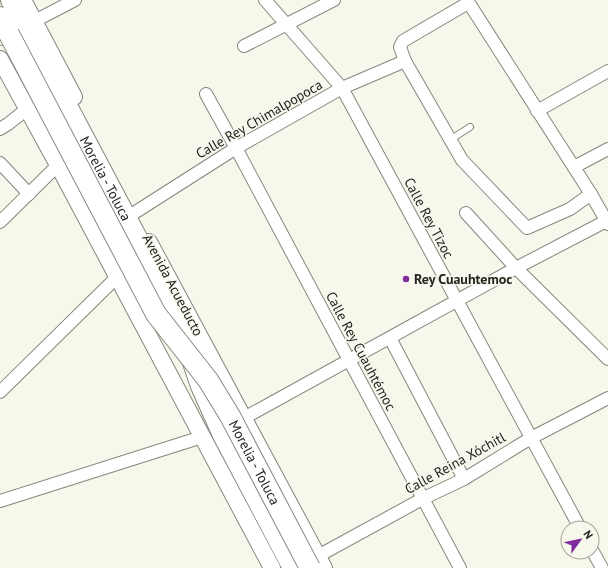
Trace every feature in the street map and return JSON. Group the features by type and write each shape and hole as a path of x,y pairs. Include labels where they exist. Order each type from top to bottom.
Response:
{"main road":[{"name":"Morelia - Toluca","path":"10,0 13,27 156,314 208,380 317,564"},
{"name":"Morelia - Toluca","path":"13,27 148,259 187,345 201,386 222,433 293,568"}],"street":[{"name":"Avenida Acueducto","path":"23,0 13,27 134,213 244,418 317,564"},
{"path":"13,27 75,0"},
{"name":"Calle Rey Tizoc","path":"265,0 287,23 342,88 576,520"},
{"path":"244,46 334,0"},
{"path":"244,418 457,302 516,268 607,222 591,194 468,1 403,41 400,47 405,61 462,160 527,228 570,209 591,194"},
{"path":"0,59 272,568"},
{"name":"Calle Rey Chimalpopoca","path":"134,213 236,148 342,88 405,61"},
{"path":"538,111 608,71"},
{"name":"Calle Rey Cuauhtémoc","path":"206,94 424,498 460,568"},
{"path":"0,129 27,108"},
{"path":"574,167 608,149"},
{"path":"0,163 29,194"},
{"path":"0,222 58,165"},
{"path":"466,213 516,268 608,360"},
{"path":"0,392 117,277"},
{"path":"390,338 464,479"},
{"name":"Calle Reina Xóchitl","path":"317,564 424,498 464,479 531,438 608,398"},
{"path":"0,501 202,437"}],"lane":[{"path":"450,140 470,127"}],"place":[{"name":"Rey Cuauhtemoc","path":"406,279"}]}
